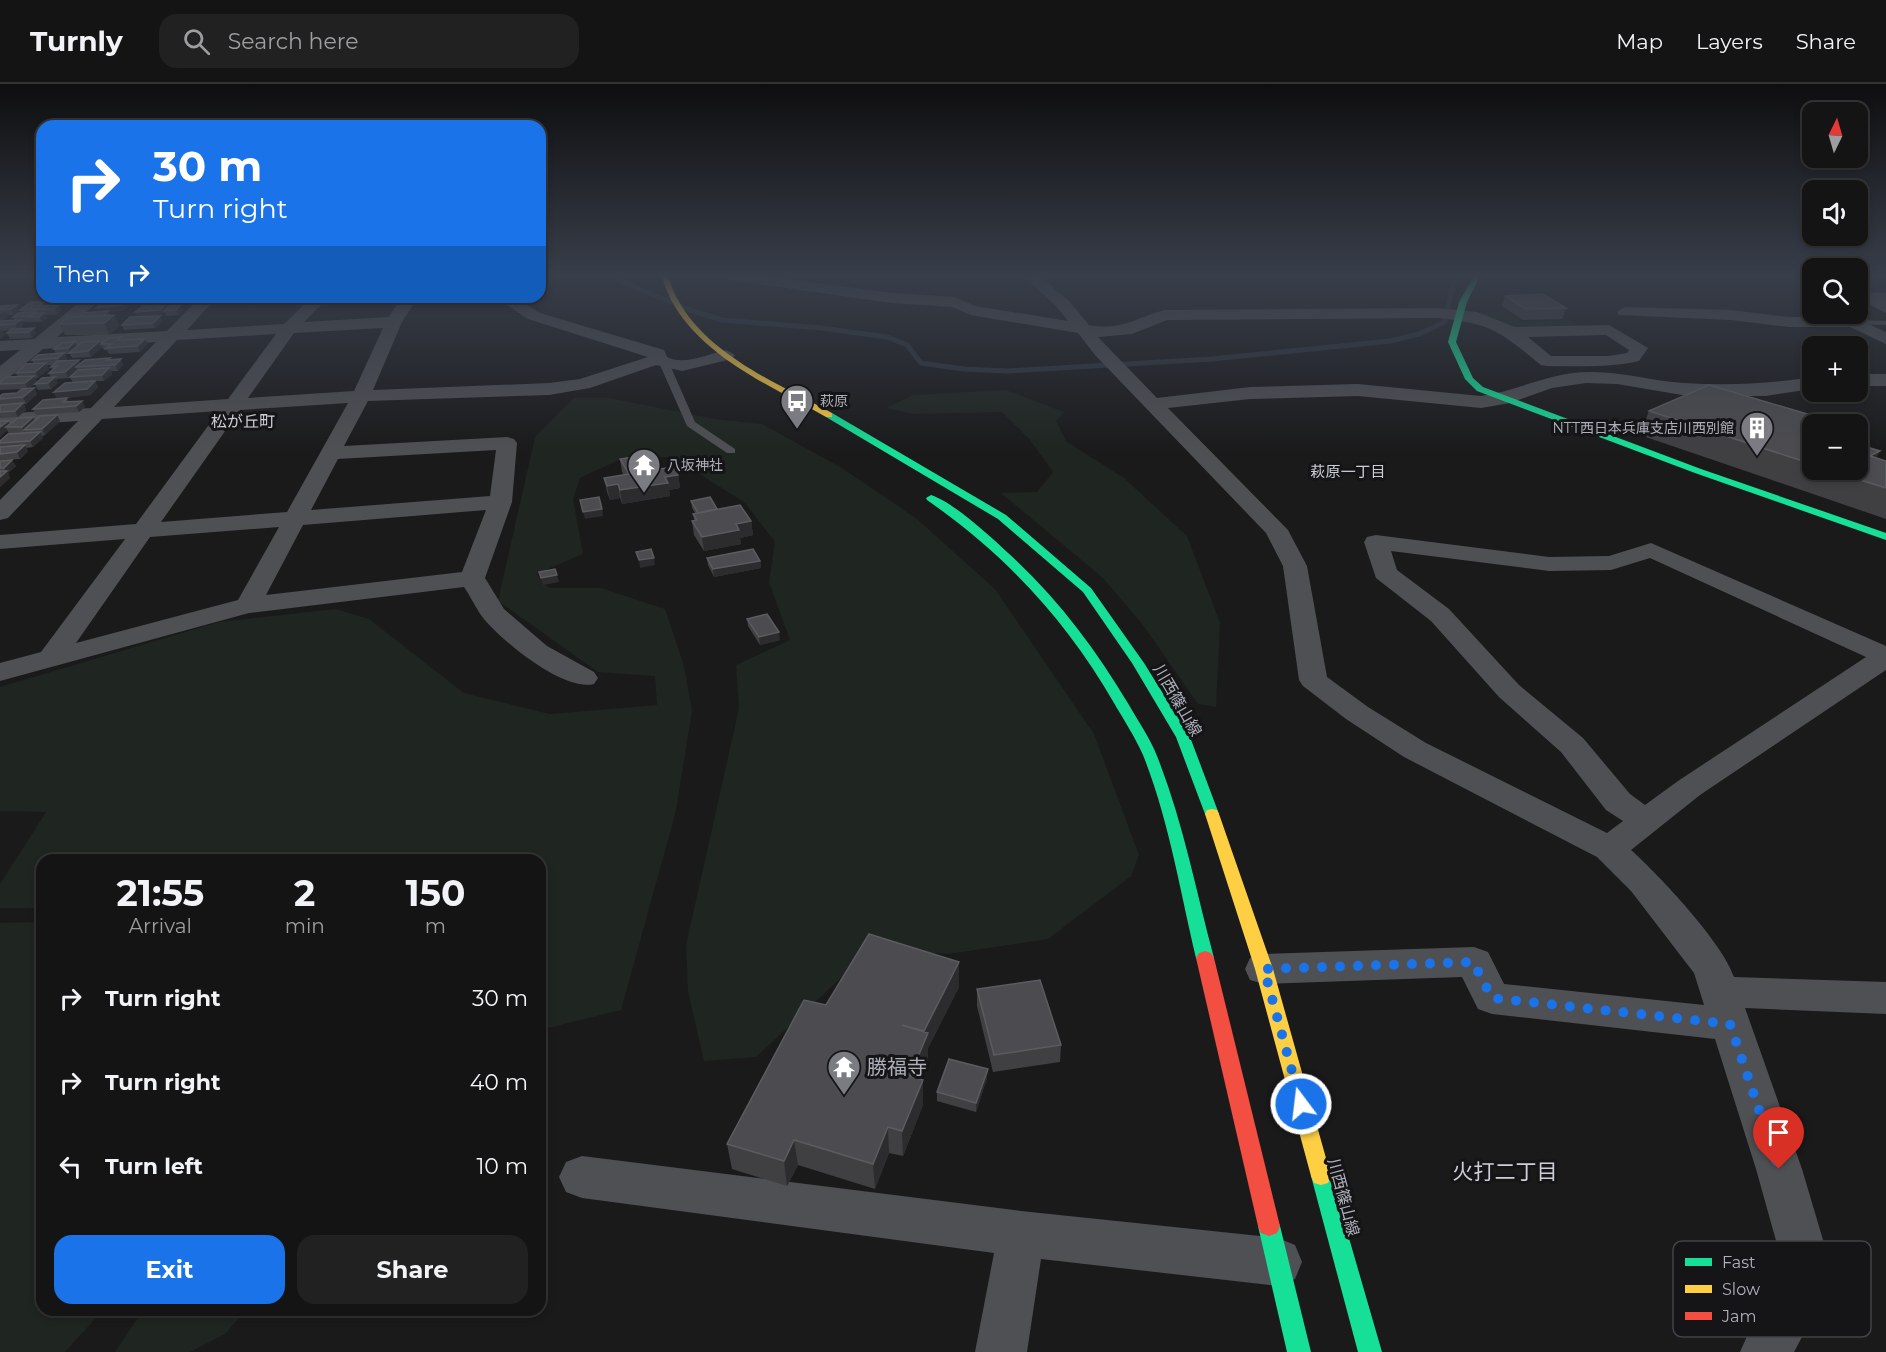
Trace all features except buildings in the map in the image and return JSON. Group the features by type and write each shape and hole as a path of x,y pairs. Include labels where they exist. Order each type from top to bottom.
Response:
{"main road":[{"name":"川西篠山線","path":"699,333 726,355 1002,516 1087,590 1138,663 1183,737 1224,845 1264,969 1370,1352"},
{"path":"1455,333 1452,342 1469,380 1480,389 1886,537"},
{"path":"693,348 789,409"},
{"path":"919,491 959,516 1005,554 1049,602 1104,671 1149,754 1183,868 1299,1352"}],"street":[{"path":"0,375 51,333"},
{"path":"0,513 175,333"},
{"path":"0,346 213,333"},
{"path":"52,657 285,333"},
{"path":"248,605 328,453 361,396 389,333"},
{"path":"590,333 658,354 662,362"},
{"path":"1087,333 1101,351 1276,530 1295,566 1313,680 1357,713 1415,750 1609,849 1644,882 1712,968 1779,1169 1800,1241"},
{"path":"1511,333 1547,361 1609,362 1633,357 1639,348 1614,333"},
{"path":"0,420 361,396 549,389 583,384 662,362 690,365 726,355"},
{"path":"1152,404 1250,393 1323,393 1358,390 1481,402 1503,399 1548,383 1586,377 1617,378 1682,389 1765,390 1802,384"},
{"path":"1868,380 1886,380"},
{"path":"328,453 507,443 501,502 472,578"},
{"path":"0,542 501,502"},
{"path":"1646,821 1618,802 1572,745 1509,691 1440,615 1385,573 1376,542 1550,564 1611,563 1651,550 1886,656"},
{"path":"0,672 248,605 472,578"},
{"path":"472,578 494,614 537,652 584,678"},
{"path":"1609,849 1689,788 1886,656"},
{"path":"1264,969 1473,962 1492,998 1725,1008 1886,998"},
{"path":"582,1177 1021,1234 1278,1262"},
{"path":"1001,1352 1021,1234"},
{"path":"1766,1352 1775,1337"}],"lane":[{"path":"662,362 691,424 730,451"}],"shaded area":[{"path":"1006,390 1064,412 1056,421 1066,441 1124,478 1187,536 1220,623 1216,707 1198,704 1143,625 1103,578 1001,493 1037,492 1053,472 1030,440 1002,412 914,414 886,408 913,395"},
{"path":"574,398 609,398 715,419 762,424 842,468 917,519 995,589 1094,734 1139,855 1131,876 1048,939 949,954 872,949 756,1057 704,1061 688,991 686,945 739,708 736,665 790,640 769,582 775,542 745,503 673,457 621,459 580,478 573,499 583,554 536,574 549,588 601,588 665,609 684,666 692,710 676,811 621,1010 546,1029 546,854 36,854 36,908 0,908 0,884 46,812 0,811 0,687 219,622 336,609 369,619 464,693 550,714 657,705 655,676 598,672 498,601 535,437"},
{"path":"36,922 36,1316 98,1316 65,1352 0,1352 0,923"},
{"path":"139,1316 241,1316 225,1334 190,1352 115,1352"}],"waterway":[{"path":"859,333 887,337 907,345 921,363 964,369 1007,371 1212,359 1390,341 1421,333"}],"traffic: fast":[{"path":"1454,333 1452,342 1469,379 1480,389 1698,471 1886,537"},
{"path":"829,415 1002,517 1087,590 1138,663 1183,737 1212,814"},
{"path":"931,498 990,542 1043,594 1089,652 1109,683 1145,746 1159,781 1205,958"},
{"path":"1321,1176 1370,1352"},
{"path":"1269,1226 1299,1352"}],"traffic: slow":[{"path":"701,333 731,359 829,415"},
{"path":"1212,814 1264,969 1321,1176"}],"traffic: jam":[{"path":"1205,958 1269,1226"}],"place":[{"name":"萩原","path":"797,430"},
{"name":"NTT西日本兵庫支店川西別館","path":"1757,457"},
{"name":"八坂神社","path":"644,494"},
{"name":"勝福寺","path":"844,1096"}],"district":[{"name":"松が丘町","path":"243,421"},
{"name":"萩原一丁目","path":"1348,472"},
{"name":"火打二丁目","path":"1505,1172"}],"route":[{"path":"1301,1104 1264,969 1473,962 1492,998 1730,1024 1779,1169"}]}
